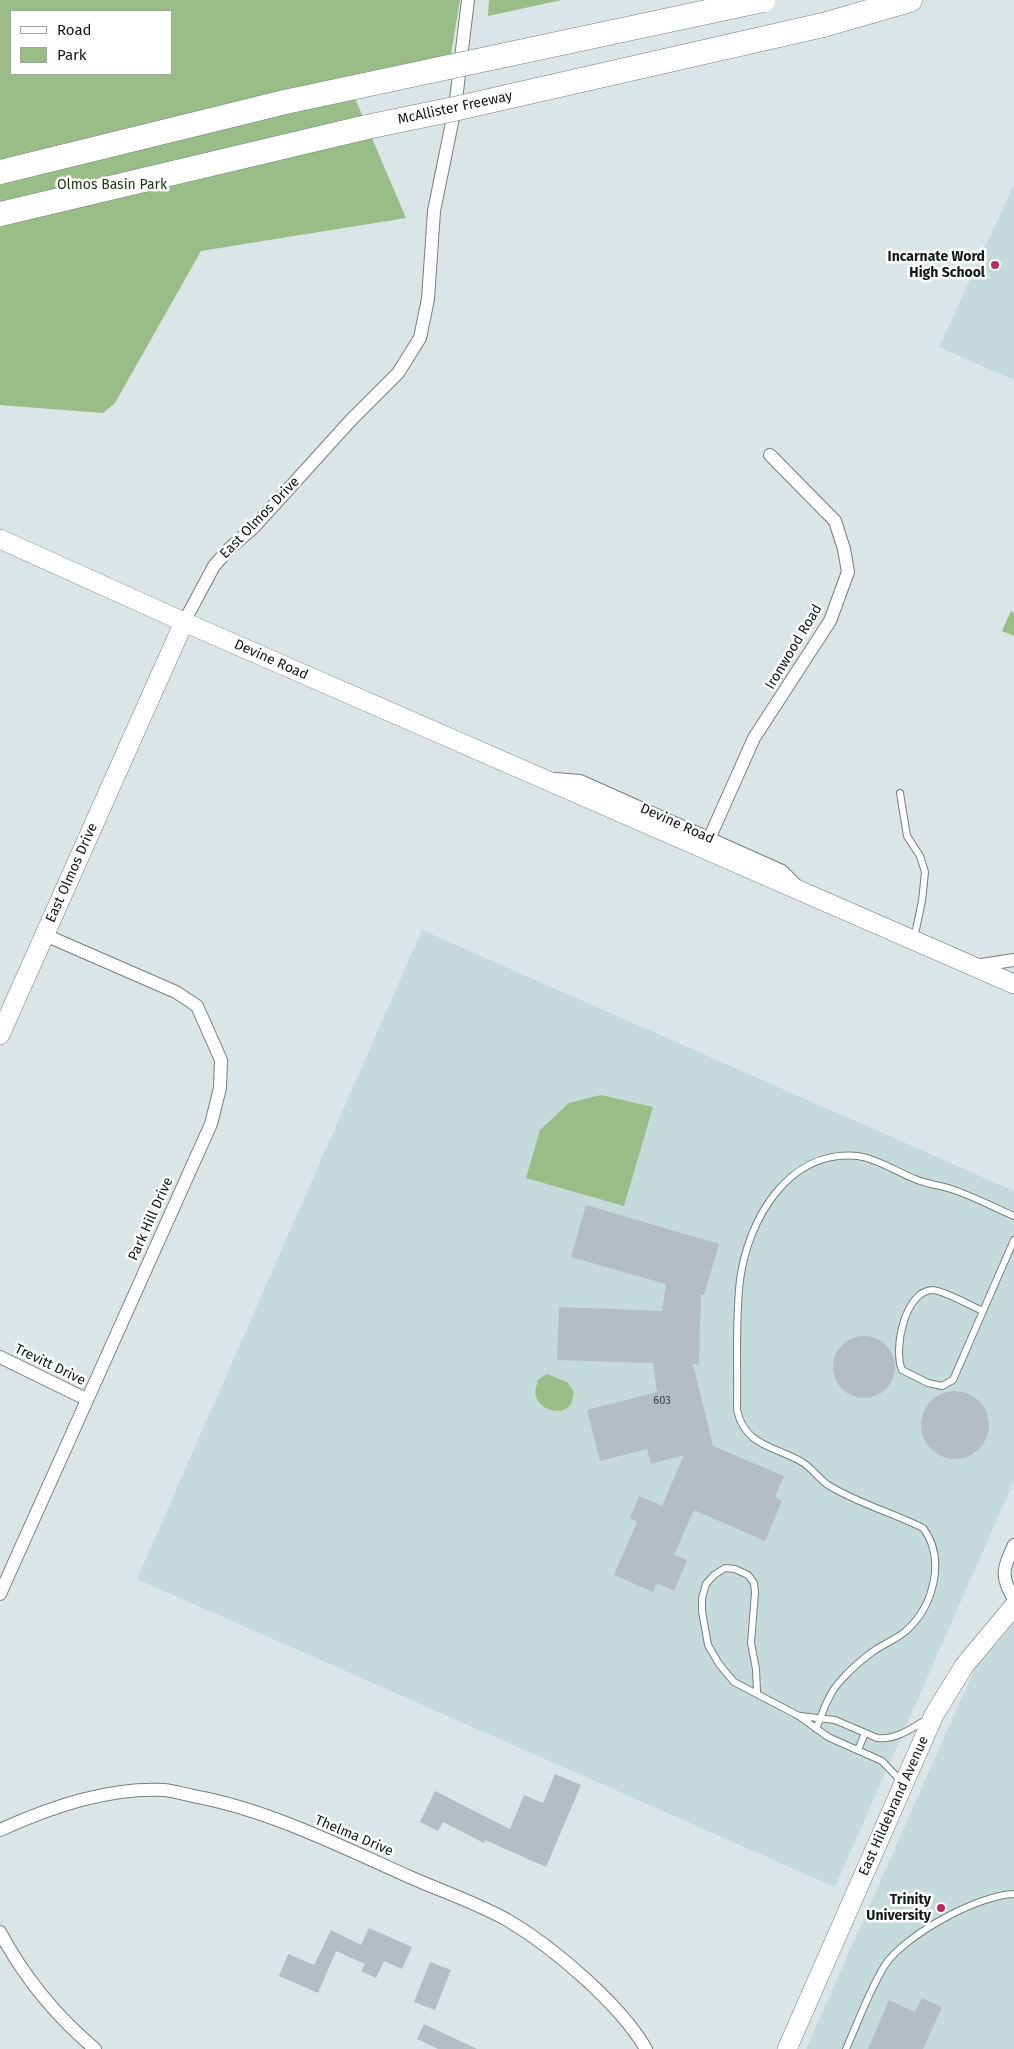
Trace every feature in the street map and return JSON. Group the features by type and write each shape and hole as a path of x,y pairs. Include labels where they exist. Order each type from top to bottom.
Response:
{"highway":[{"path":"0,172 285,102 764,0"},
{"name":"McAllister Freeway","path":"0,214 304,144 367,127 823,25 910,0"}],"street":[{"name":"East Olmos Drive","path":"0,1036 184,622 214,566 229,549 254,527 352,419 398,374 420,338 428,299 434,211 455,108 468,0"},
{"name":"Ironwood Road","path":"709,839 754,738 830,621 848,572 844,549 835,521 770,455"},
{"name":"Devine Road","path":"0,539 184,622 1014,984"},
{"name":"Devine Road","path":"543,778 580,781 782,871 802,892"},
{"name":"Park Hill Drive","path":"0,1594 211,1124 220,1088 221,1060 197,1006 176,992 45,935"},
{"path":"973,966 1014,960"},
{"name":"Trevitt Drive","path":"0,1358 86,1399"},
{"path":"1014,1545 1004,1567 1004,1582 1014,1599"},
{"name":"East Hildebrand Avenue","path":"787,2049 934,1715 964,1666 1014,1606"},
{"name":"Thelma Drive","path":"0,1830 59,1806 114,1793 164,1790 222,1801 286,1823 508,1921 562,1959 603,1998 638,2036 646,2049"},
{"path":"0,1932 28,1978 53,2009 95,2049"}],"lane":[{"path":"900,793 907,836 920,856 925,872 922,901 913,940"},
{"path":"816,1729 835,1686 844,1676 875,1650 909,1629 920,1614 934,1584 935,1556 931,1538 924,1528 830,1486 805,1464 747,1434 740,1423 737,1410 740,1282 744,1258 759,1220 780,1186 797,1171 821,1160 843,1156 873,1160 916,1180 953,1189 1014,1216"},
{"path":"983,1311 934,1290 924,1292 914,1300 901,1330 898,1350 899,1363 902,1370 928,1383 942,1386 953,1380 1014,1240"},
{"path":"757,1692 756,1669 751,1643 756,1593 754,1583 748,1575 735,1569 725,1568 714,1575 706,1584 702,1598 702,1612 708,1645 719,1664 734,1682 757,1692 770,1702 798,1716 828,1737 882,1761 903,1783"},
{"path":"798,1716 835,1720 877,1738 894,1738 934,1715"},
{"path":"858,1750 865,1733"},
{"path":"846,2049 886,1964 920,1932 960,1910 1004,1894 1014,1894"}],"shaded area":[{"name":"Incarnate Word High School","path":"1014,184 1014,380 939,347"},
{"path":"422,930 1014,1191 1014,1481 835,1887 137,1579"},
{"name":"Trinity University","path":"1014,1580 1014,2049 806,2049 931,1767"}],"green space":[{"name":"Olmos Basin Park","path":"0,0 460,0 450,60 348,82 406,218 201,251 115,403 103,413 0,405"},
{"path":"489,0 562,0 488,16"},
{"path":"1011,611 1014,613 1014,636 1002,631"},
{"path":"601,1095 653,1107 624,1206 526,1178 540,1130 569,1103"},
{"path":"547,1374 567,1382 574,1392 571,1404 567,1408 557,1411 551,1410 541,1405 538,1401 535,1392 538,1380"}],"building":[{"path":"586,1205 719,1244 704,1295 701,1294 699,1365 693,1364 713,1446 784,1476 775,1497 782,1501 765,1541 694,1510 674,1555 687,1560 674,1591 657,1583 653,1592 614,1575 637,1522 630,1518 639,1496 662,1506 684,1455 651,1464 647,1449 600,1461 587,1410 657,1392 653,1363 557,1360 559,1307 662,1311 666,1284 571,1257"},
{"path":"864,1336 876,1339 886,1345 892,1355 895,1367 892,1379 886,1389 876,1395 864,1398 852,1395 842,1389 836,1379 833,1367 836,1355 842,1345 852,1339"},
{"path":"955,1391 968,1394 979,1401 986,1412 989,1425 986,1438 979,1449 968,1456 955,1459 942,1456 931,1449 924,1438 921,1425 924,1412 931,1401 942,1394"},
{"path":"555,1774 581,1785 546,1867 485,1840 484,1843 443,1822 438,1831 420,1822 435,1791 510,1829 524,1795 543,1803"},
{"path":"369,1928 412,1947 402,1969 384,1961 376,1978 361,1971 365,1964 336,1951 318,1993 279,1976 288,1954 314,1965 331,1930 361,1945"},
{"path":"430,1962 451,1970 435,2010 414,2002"},
{"path":"922,1998 942,2007 923,2049 868,2049 889,2000 915,2012"},
{"path":"424,2024 477,2049 438,2049 417,2039"}],"place":[{"name":"Incarnate Word High School","path":"995,265"},
{"name":"Trinity University","path":"941,1908"}]}
